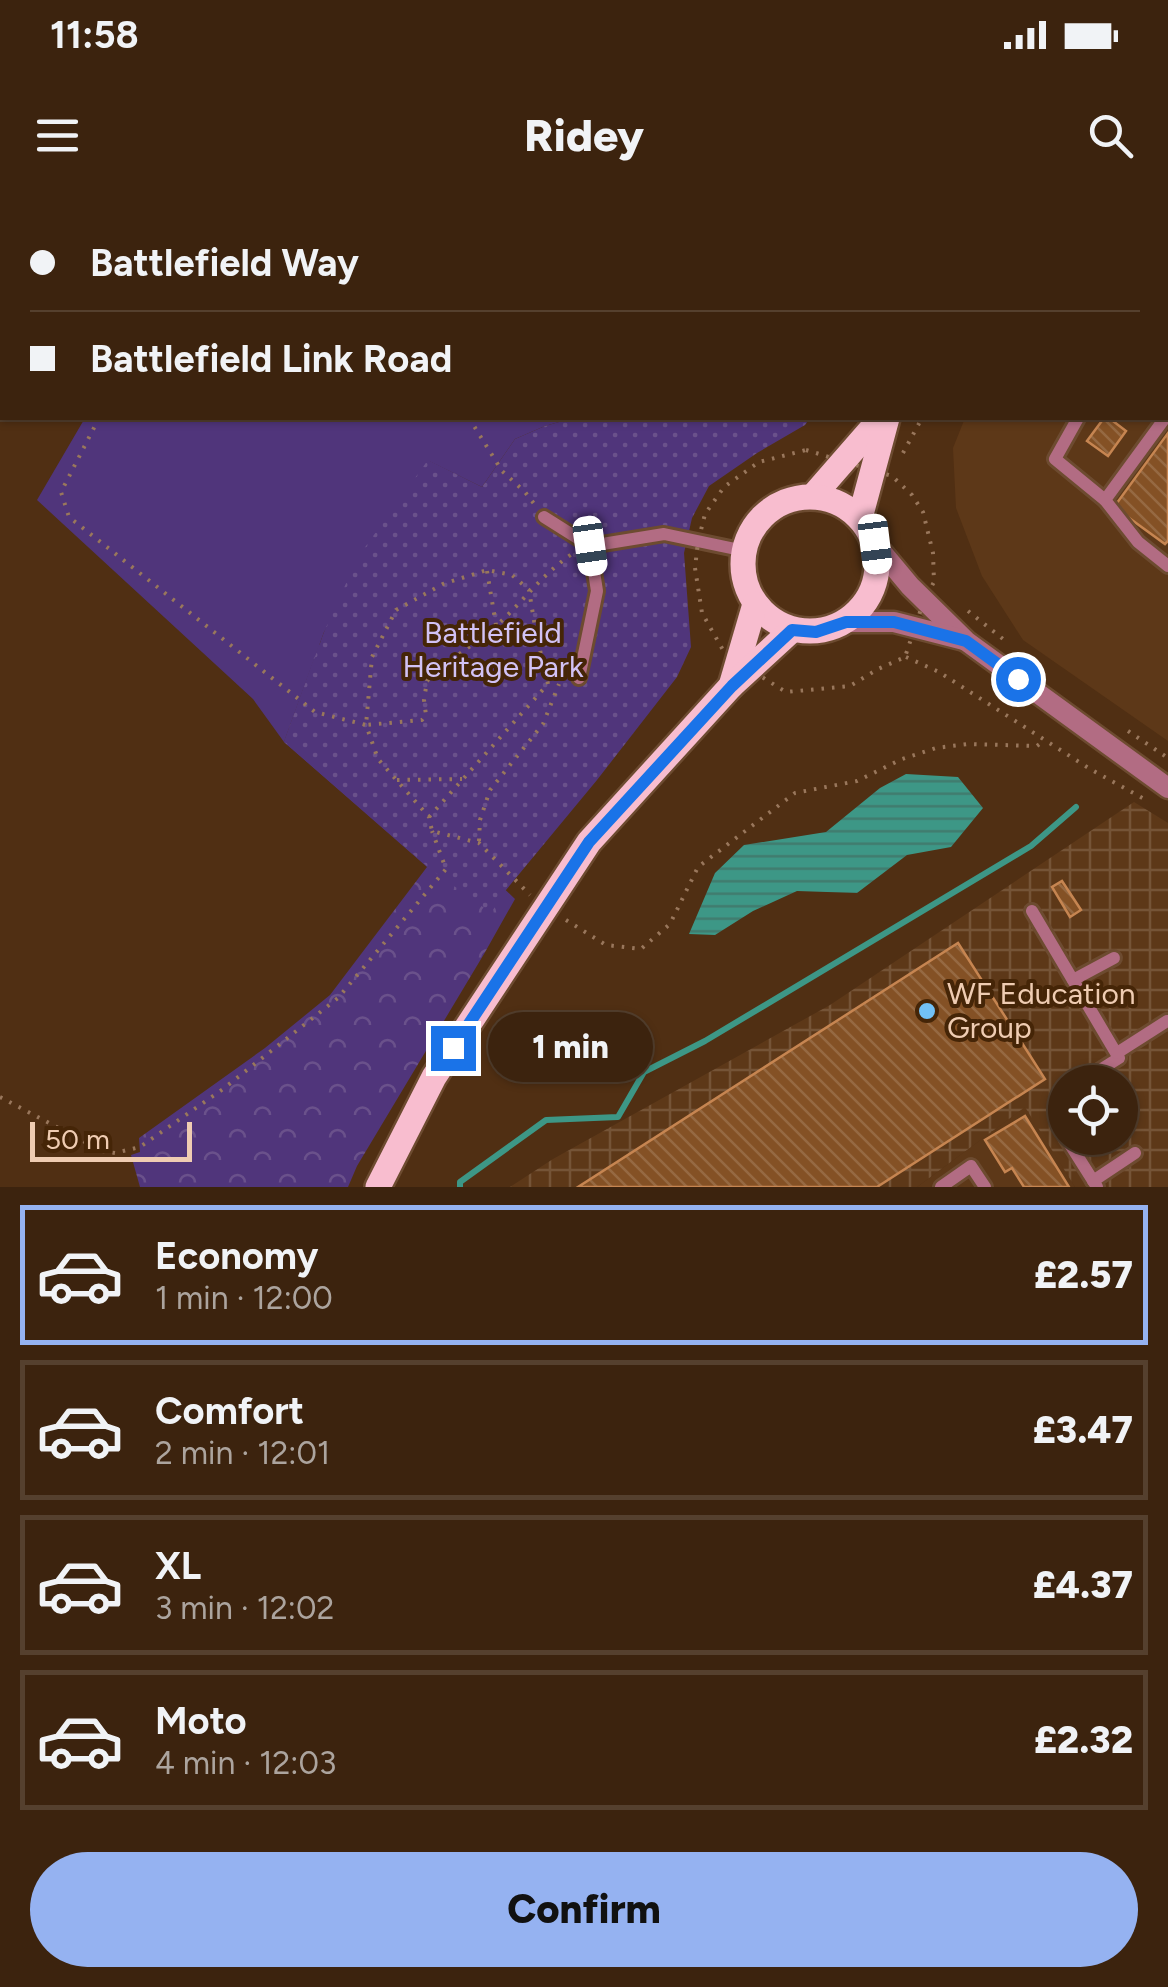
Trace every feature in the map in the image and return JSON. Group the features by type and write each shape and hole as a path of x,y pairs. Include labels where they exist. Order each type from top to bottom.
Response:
{"main road":[{"path":"813,496 882,420"},
{"path":"860,518 884,420"},
{"path":"813,496 836,501 860,518 875,544 878,568 872,592 859,611 846,622 816,632 792,630 771,620 755,604 744,578 745,552 757,522 780,503 813,496"},
{"path":"732,686 755,604"},
{"path":"378,1187 434,1077 589,842 732,686 792,630"}],"street":[{"path":"875,544 910,586 966,641 1162,797"},
{"path":"846,622 894,622 966,641"}],"lane":[{"path":"1077,420 1055,459 1106,500 1138,542 1168,566"},
{"path":"1106,500 1163,420"},
{"path":"544,516 590,546 664,534 745,552"},
{"path":"579,678 597,591 590,546"},
{"path":"1032,911 1120,1058 1108,1065"},
{"path":"1073,980 1114,958"},
{"path":"1117,1053 1166,1022"},
{"path":"1077,1155 1095,1184 1132,1155"},
{"path":"942,1187 972,1166 985,1187"}],"path":[{"path":"99,420 61,492 69,517 314,712 366,725 422,720 426,714 427,681 496,625 548,570 590,546"},
{"path":"470,420 498,466 526,492 544,516"},
{"path":"921,420 889,475 912,495 923,512 933,552 932,587"},
{"path":"700,533 705,514 724,487 759,462 806,450 821,454"},
{"path":"696,557 702,613 723,650"},
{"path":"487,570 496,625"},
{"path":"0,1098 102,1151 115,1153 140,1147 223,1089 338,998 446,869 429,817 378,759 366,725 372,656 396,610 443,584 487,570 512,575 530,590 548,684 429,817"},
{"path":"962,606 1019,652"},
{"path":"786,692 850,686 906,654 1090,769 1162,797"},
{"path":"478,842 490,790 543,724 558,684"},
{"path":"1125,728 1168,758"},
{"path":"557,915 606,944 641,949 670,924 698,867 795,793 857,781 902,758 936,748 968,744 1037,746 1045,740"},
{"path":"396,780 462,779"},
{"path":"432,831 478,842 530,895"}],"shaded area":[{"path":"964,420 1168,420 1168,741 1023,640 982,576 956,508 953,448"},
{"path":"1134,802 1168,823 1168,1187 1075,1187 1055,1155 1138,1155 1138,1065 1048,1065 1048,1144 1025,1107 917,1187 510,1187 553,1159 830,1005"},
{"path":"1026,1106 1048,1142 1048,1155 1056,1155 1075,1187 917,1187"}],"green space":[{"path":"84,420 566,420 515,439 482,487 429,461 324,632 284,742 253,699 37,500"},
{"name":"Battlefield Heritage Park","path":"566,420 809,420 709,486 692,518 684,553 691,647 677,677 491,913 428,867 284,742 324,632 358,557 428,460 482,487 515,439"},
{"path":"319,644 495,880 515,899 348,1187 140,1187 131,1155 140,1152 139,1138 265,1048 330,995 427,867 284,742"}],"water":[{"path":"906,774 958,777 983,808 951,847 907,855 857,893 797,891 753,911 715,935 689,934 715,873 744,845 826,832 880,788"}],"building":[{"path":"1103,420 1112,420 1126,431 1108,456 1087,441"},
{"path":"1168,433 1168,541 1165,544 1114,507"},
{"path":"1062,881 1081,910 1070,917 1052,887"},
{"name":"WF Education Group","path":"958,943 1045,1079 877,1187 578,1187"},
{"path":"1025,1116 1069,1187 1024,1187 1012,1168 1005,1172 985,1140"}],"waterway":[{"path":"460,1187 460,1182 546,1120 618,1117 644,1072 705,1041 1031,846 1076,807"}],"place":[{"name":"WF Education Group","path":"927,1011"}],"route":[{"path":"453,1048 589,842 732,686 792,630 816,632 846,622 894,622 966,641 1018,679"}]}
